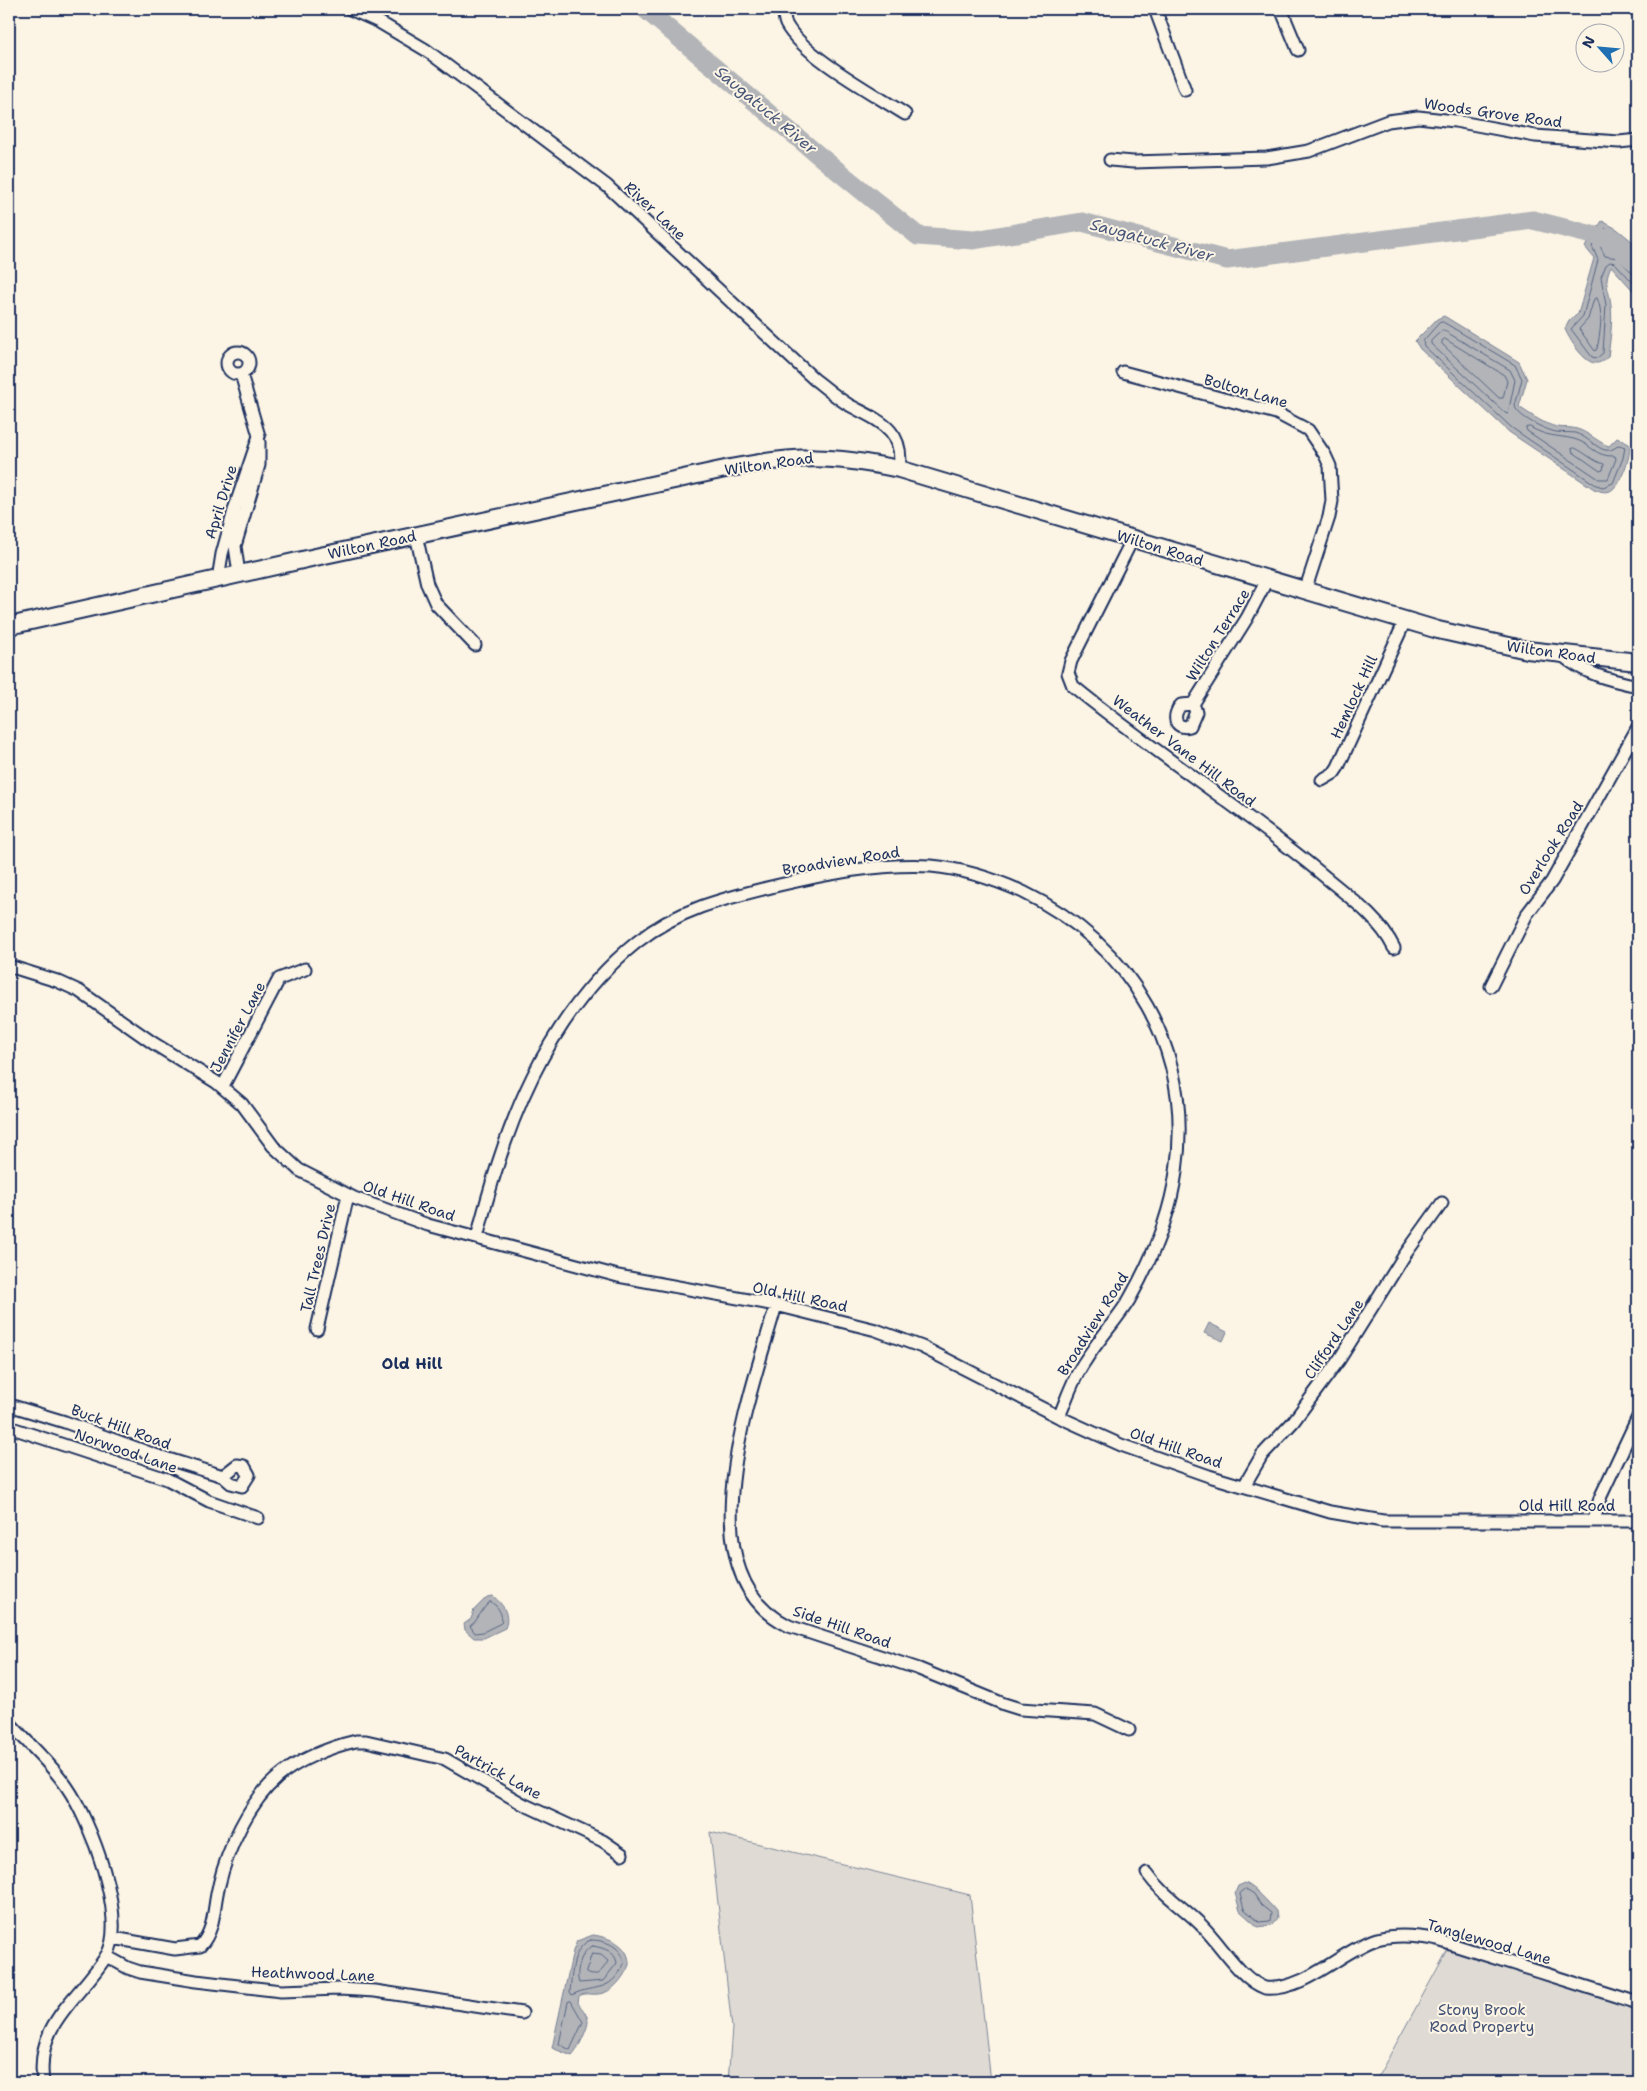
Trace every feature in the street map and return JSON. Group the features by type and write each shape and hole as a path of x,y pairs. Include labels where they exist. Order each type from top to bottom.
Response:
{"main road":[{"name":"Wilton Road","path":"9,626 239,574 780,459 839,458 899,469 1405,621 1497,644 1562,655 1638,662"}],"street":[{"name":"River Lane","path":"350,9 379,22 426,50 607,186 814,379 834,395 886,426 895,437 900,450 899,469"},
{"path":"784,9 786,23 796,37 837,72 904,114"},
{"path":"1155,9 1185,90"},
{"path":"1281,9 1298,50"},
{"name":"Woods Grove Road","path":"1110,160 1133,162 1267,158 1309,151 1388,121 1418,117 1455,121 1535,136 1619,142 1638,140"},
{"name":"Bolton Lane","path":"1123,372 1276,413 1308,430 1330,466 1332,489 1330,518 1305,591"},
{"name":"April Drive","path":"239,574 235,546 259,465 259,436 241,374"},
{"name":"April Drive","path":"218,579 222,554 234,507 259,436"},
{"path":"416,536 427,584 436,604 475,645"},
{"name":"Weather Vane Hill Road","path":"1132,540 1071,661 1068,673 1073,686 1284,844 1344,893 1387,932 1394,948"},
{"name":"Wilton Terrace","path":"1193,704 1247,618 1267,580"},
{"name":"Hemlock Hill","path":"1322,780 1334,774 1338,767 1405,621"},
{"path":"1562,655 1576,667 1594,675 1638,686"},
{"name":"Overlook Road","path":"1491,986 1527,914 1552,881 1638,727"},
{"name":"Broadview Road","path":"477,1238 500,1153 532,1077 573,1010 589,988 619,958 654,930 686,912 715,901 807,879 884,866 933,866 1001,882 1039,900 1073,922 1101,945 1130,978 1144,999 1161,1034 1172,1066 1178,1103 1179,1144 1176,1172 1162,1226 1132,1294 1084,1362 1059,1417"},
{"name":"Old Hill Road","path":"9,966 57,981 79,991 153,1043 223,1086 248,1111 273,1146 288,1161 312,1177 348,1195 428,1225 651,1284 776,1305 876,1330 906,1340 1059,1417 1135,1451 1320,1510 1368,1520 1638,1521"},
{"name":"Jennifer Lane","path":"223,1086 280,979 292,976 305,969"},
{"name":"Tall Trees Drive","path":"317,1329 348,1195"},
{"name":"Clifford Lane","path":"1244,1486 1257,1462 1293,1422 1339,1360 1404,1256 1442,1203"},
{"name":"Side Hill Road","path":"776,1305 740,1439 731,1498 731,1528 735,1555 746,1581 758,1601 778,1620 789,1626 919,1669 1004,1704 1020,1709 1095,1714 1129,1730"},
{"name":"Buck Hill Road","path":"9,1405 173,1461 223,1476"},
{"path":"1594,1521 1601,1496 1638,1417"},
{"name":"Norwood Lane","path":"9,1427 167,1478 209,1501 258,1518"},
{"path":"9,1722 58,1775 83,1815 103,1869 113,1920 113,1938 106,1956 66,2005 46,2040 42,2060 44,2082"},
{"name":"Partrick Lane","path":"113,1938 175,1949 200,1946 212,1928 217,1893 225,1864 240,1829 266,1791 275,1780 294,1766 356,1741 366,1741 445,1759 523,1804 603,1841 622,1854"},
{"name":"Tanglewood Lane","path":"1148,1873 1161,1892 1198,1922 1249,1978 1265,1988 1286,1985 1301,1980 1374,1940 1403,1936 1438,1940 1638,2002"},
{"name":"Heathwood Lane","path":"106,1956 140,1972 196,1981 280,1991 339,1989 375,1991 522,2013"}],"green space":[{"path":"710,1832 970,1895 991,2082 728,2082 732,2028"},
{"name":"Stony Brook Road Property","path":"1451,1944 1638,2002 1638,2082 1375,2082"}],"water":[{"path":"1602,221 1617,229 1638,246 1638,296 1611,266 1607,277 1612,318 1608,357 1601,362 1592,363 1574,345 1565,329 1569,321 1578,314 1594,258 1585,247"},
{"path":"1444,316 1519,362 1527,379 1519,407 1548,424 1581,431 1609,446 1617,438 1629,444 1627,462 1614,488 1606,492 1594,489 1509,432 1420,349 1415,341 1437,319"},
{"path":"1209,1323 1227,1332 1223,1341 1204,1333"},
{"path":"493,1596 505,1610 507,1619 505,1628 484,1638 474,1638 465,1630 464,1624 471,1619 474,1610 487,1597"},
{"path":"1245,1883 1276,1911 1277,1919 1272,1925 1258,1927 1240,1911 1235,1893 1238,1886"},
{"path":"593,1935 612,1940 622,1947 626,1952 629,1965 613,1988 603,1993 579,1996 578,2003 586,2014 588,2022 582,2040 572,2056 552,2048 573,1951 577,1941"}],"waterway":[{"name":"Saugatuck River","path":"645,9 817,154 918,236 974,240 1082,222 1227,260 1533,220 1608,239 1638,264"}],"district":[{"name":"Old Hill","path":"412,1363"}]}
